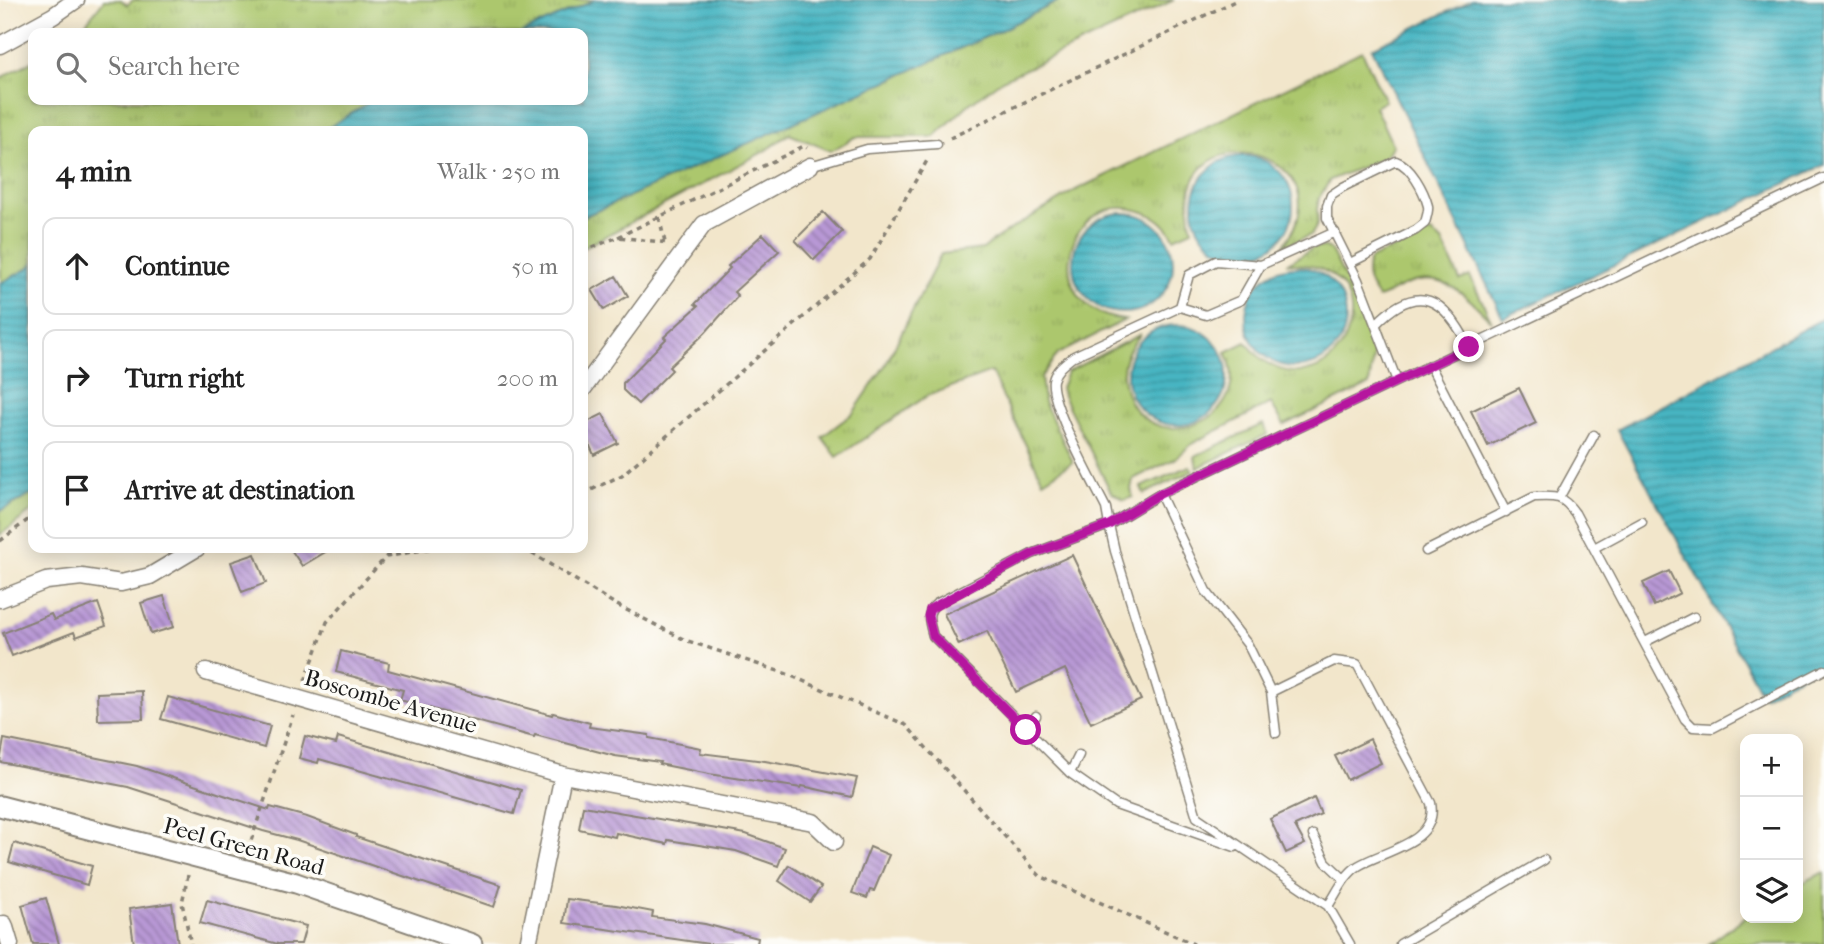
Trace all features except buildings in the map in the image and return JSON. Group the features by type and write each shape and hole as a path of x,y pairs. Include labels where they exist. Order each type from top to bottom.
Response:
{"street":[{"path":"31,28 76,0"},
{"path":"0,45 28,30"},
{"path":"588,382 704,224 810,166"},
{"path":"0,599 46,581 82,577 121,583 150,576 189,553"},
{"name":"Boscombe Avenue","path":"206,672 563,775 813,822 834,842"},
{"path":"528,944 563,775"},
{"name":"Peel Green Road","path":"0,806 296,883 472,944"},
{"path":"4,924 10,944"}],"lane":[{"path":"810,166 867,149 937,144"},
{"path":"1350,263 1425,223 1428,206 1411,170 1396,161 1331,195 1327,218 1350,263 1397,381"},
{"path":"1248,851 1116,805 1069,774 933,636 928,616 930,609 1032,554 1109,525 1160,494 1824,178"},
{"path":"1180,307 1189,275 1216,261 1261,265 1335,232"},
{"path":"1261,265 1241,300 1206,315 1180,307 1074,356 1059,368 1054,377 1055,398 1106,508 1115,551 1197,817 1328,906 1350,944"},
{"path":"1376,324 1398,304 1429,300 1443,306 1458,324 1469,347"},
{"path":"1430,365 1506,512"},
{"path":"1559,498 1594,435"},
{"path":"1160,494 1206,591 1248,645 1271,692 1276,733"},
{"path":"1426,551 1534,497 1566,500 1576,513 1685,719 1693,727 1713,728 1824,670"},
{"path":"1594,548 1642,522"},
{"path":"1645,642 1693,617"},
{"path":"1271,692 1334,662 1357,664 1431,803 1434,816 1427,829 1412,841 1356,867 1344,879 1328,906"},
{"path":"1026,730 1036,716"},
{"path":"1069,774 1079,755"},
{"path":"1312,835 1326,862 1344,879"},
{"path":"1400,944 1544,860"}],"path":[{"path":"588,492 622,475 870,259 937,144 1237,0"},
{"path":"588,249 804,146"},
{"path":"659,217 665,242"},
{"path":"618,237 665,242 687,248"},
{"path":"0,541 28,520"},
{"path":"386,557 388,553"},
{"path":"531,553 615,604 685,640 787,674 906,725 1040,876 1194,944"},
{"path":"191,944 182,903 192,856"}],"green space":[{"path":"104,0 121,0 127,5 133,0 595,0 532,28 82,28"},
{"path":"1061,0 1174,0 1002,80 969,104 934,137 855,137 831,151 789,134 765,151 588,245 588,215 999,31"},
{"path":"1362,51 1385,101 1375,107 1393,146 1384,158 1330,180 1319,198 1318,222 1311,235 1283,246 1299,213 1296,185 1279,166 1254,155 1227,154 1204,166 1191,191 1192,230 1174,238 1159,220 1149,214 1137,210 1112,209 1092,218 1078,234 1070,254 1070,276 1079,296 1097,312 1125,320 1058,354 1041,377 1044,402 1073,462 1043,481 991,372 927,396 837,457 822,437 853,413 886,364 941,254 983,249 1076,190"},
{"path":"28,64 28,105 365,105 331,126 28,126 28,268 1,283 0,78"},
{"path":"1431,233 1442,241 1460,280 1470,276 1492,322 1455,289 1433,281 1408,284 1378,298 1368,279 1370,259"},
{"path":"1313,248 1331,250 1371,330 1375,344 1369,385 1284,425 1271,403 1193,443 1175,459 1133,479 1133,497 1124,500 1111,492 1063,396 1061,388 1067,372 1141,334 1126,357 1124,383 1134,407 1150,422 1171,428 1193,425 1212,416 1226,400 1232,378 1226,352 1246,342 1269,364 1292,372 1313,369 1330,359 1343,343 1350,324 1350,304 1342,285 1325,271 1288,263"},
{"path":"1263,424 1268,434 1197,468 1195,456"},
{"path":"1190,466 1193,471 1144,494 1141,487"},
{"path":"28,497 28,514 0,535 0,511"},
{"path":"1824,872 1824,944 1709,944 1740,921 1740,923 1803,923 1803,882"}],"water":[{"path":"595,0 1061,0 999,31 588,215 588,126 331,126 365,105 588,105 588,28 532,28"},
{"path":"1472,0 1824,0 1824,165 1503,318 1372,48"},
{"path":"1243,156 1262,160 1279,170 1289,187 1293,206 1289,225 1279,242 1262,252 1243,256 1224,252 1207,242 1197,225 1193,206 1197,187 1207,170 1224,160"},
{"path":"1123,213 1142,217 1159,227 1169,244 1173,263 1169,282 1159,299 1142,309 1123,313 1104,309 1087,299 1077,282 1073,263 1077,244 1087,227 1104,217"},
{"path":"1296,267 1315,271 1332,281 1342,298 1346,317 1342,336 1332,353 1315,363 1296,367 1277,363 1260,353 1250,336 1246,317 1250,298 1260,281 1277,271"},
{"path":"27,269 28,497 0,511 0,283"},
{"path":"1824,318 1824,663 1763,697 1617,430"},
{"path":"1177,325 1196,329 1213,339 1223,356 1227,375 1223,394 1213,411 1196,421 1177,425 1158,421 1141,411 1131,394 1127,375 1131,356 1141,339 1158,329"}],"route":[{"path":"1026,730 933,636 928,616 930,609 1032,554 1109,525 1160,494 1469,347"}]}
